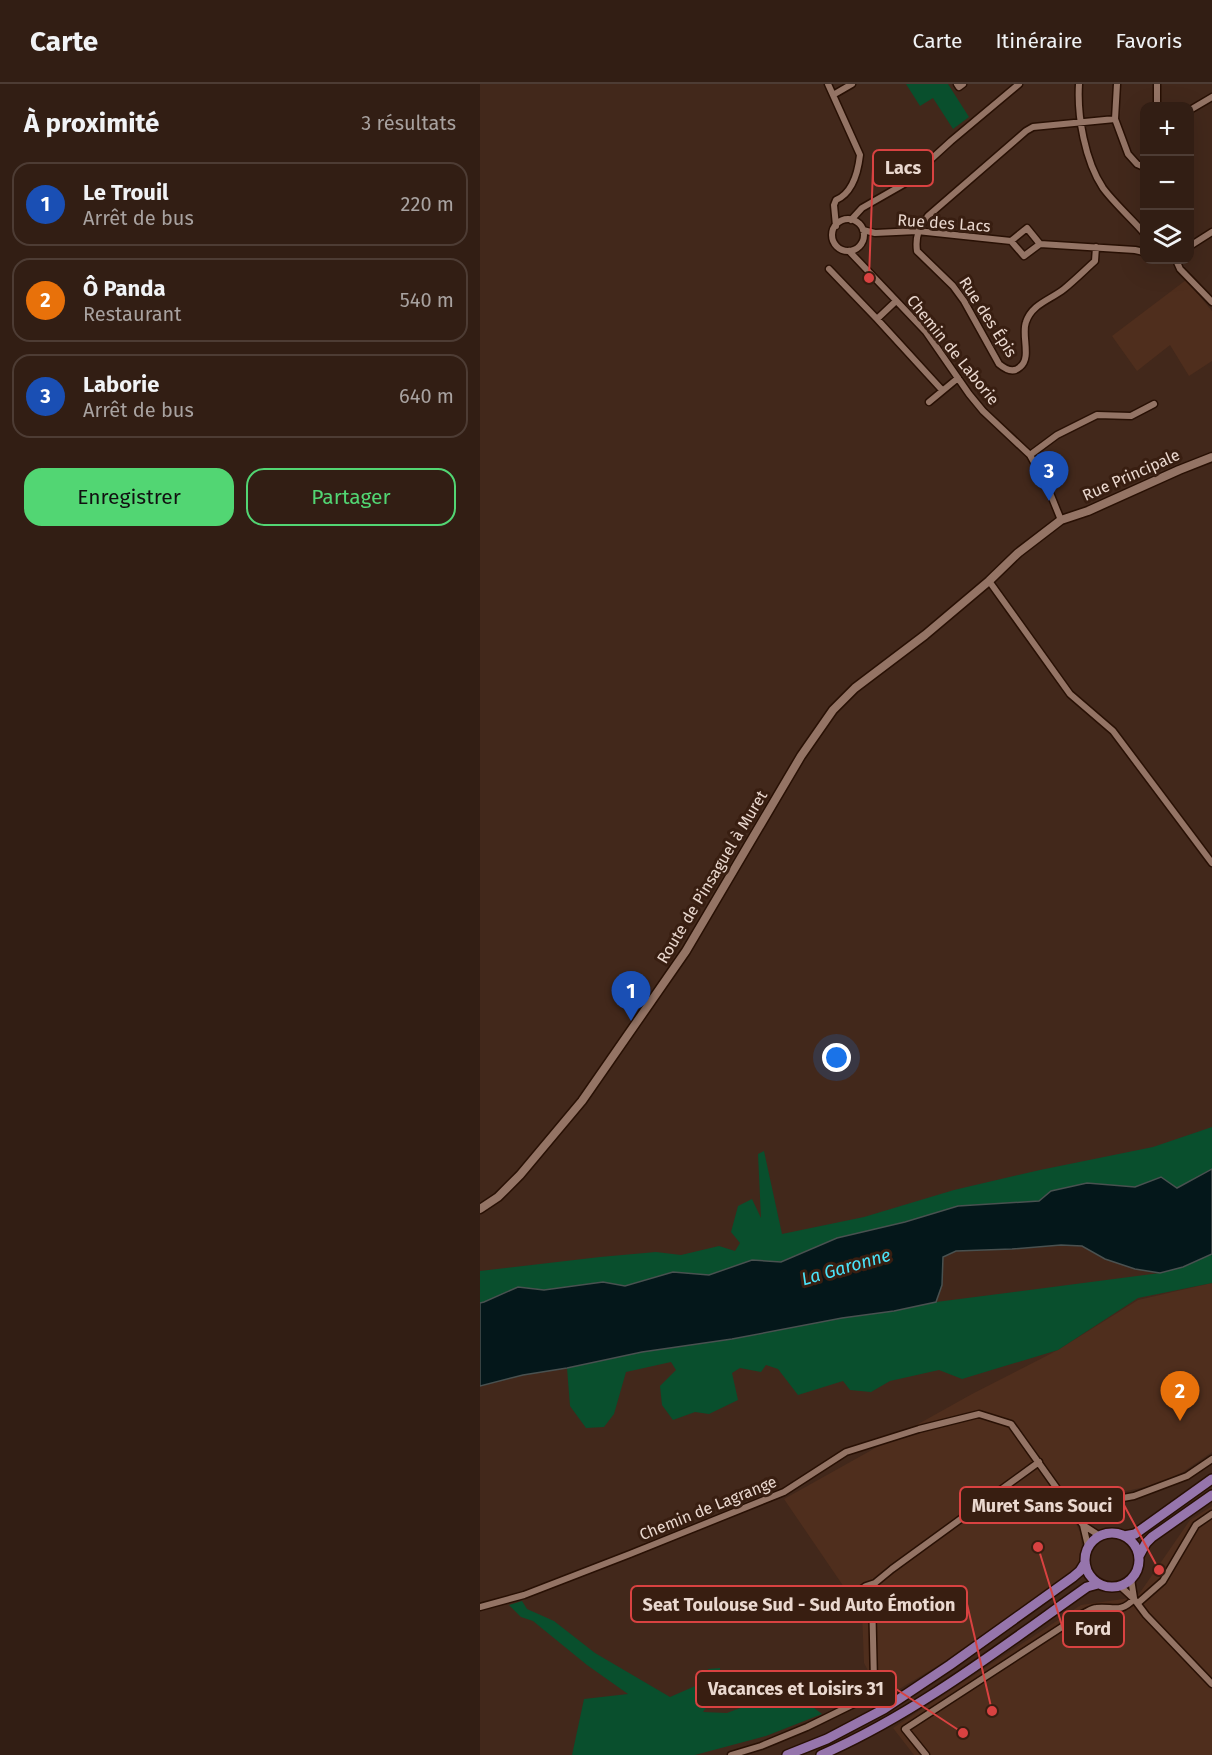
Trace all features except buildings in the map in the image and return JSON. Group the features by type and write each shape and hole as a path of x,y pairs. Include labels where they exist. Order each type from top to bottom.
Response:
{"main road":[{"path":"1125,1536 1136,1548 1139,1556 1136,1573 1131,1580 1120,1586 1108,1587 1098,1584 1089,1575 1085,1563 1088,1546 1100,1536 1116,1533 1125,1536 1136,1534 1212,1479"},
{"path":"1139,1556 1152,1537 1212,1496"},
{"path":"787,1755 827,1739 884,1709 1073,1577 1085,1563"},
{"path":"821,1755 885,1724 982,1661 1087,1587 1098,1584"}],"street":[{"path":"828,84 860,155 853,183 834,205 836,226"},
{"path":"833,95 852,84"},
{"path":"957,84 959,87 963,84"},
{"path":"851,220 862,208 904,184 1019,84"},
{"path":"1079,84 1086,150 1103,188 1140,229"},
{"path":"1117,84 1115,119 1128,154 1140,165"},
{"path":"1157,84 1157,102"},
{"path":"1194,108 1212,97"},
{"path":"917,231 928,216 1033,127 1115,119"},
{"path":"834,210 842,220"},
{"path":"858,260 858,248 864,238 860,212"},
{"path":"858,248 849,251 841,249 834,241 833,232 842,220 851,220 862,227"},
{"name":"Rue des Lacs","path":"862,227 875,233"},
{"name":"Rue des Lacs","path":"1011,242 1027,228 1040,244"},
{"name":"Rue des Lacs","path":"864,238 875,233 917,231 1011,242 1024,256 1040,244 1140,251"},
{"name":"Rue des Épis","path":"917,231 917,251 953,285 999,364 1008,370 1022,367 1025,358 1023,332 1030,313 1038,305 1062,291 1095,261 1096,248"},
{"path":"1194,243 1212,232"},
{"path":"1135,250 1140,247"},
{"name":"Chemin de Laborie","path":"849,251 926,332 983,411 1030,455 1048,488 1061,520"},
{"path":"1178,264 1212,302"},
{"path":"830,269 942,390"},
{"path":"877,319 896,301"},
{"path":"929,402 958,378"},
{"path":"1030,455 1057,435 1097,415 1131,416 1154,404"},
{"name":"Rue Principale","path":"989,580 1017,553 1061,520 1088,511 1212,457"},
{"path":"989,580 1070,694 1113,731 1212,863"},
{"name":"Route de Pinsaguel à Muret","path":"480,1209 498,1197 520,1175 582,1101 686,951 801,756 833,710 855,688 925,635 989,580"},
{"name":"Chemin de Lagrange","path":"480,1607 534,1591 784,1492 846,1452 919,1429 979,1414 1011,1424 1039,1462"},
{"path":"1077,1517 1101,1502 1134,1496 1187,1476 1212,1459"},
{"path":"837,1607 866,1586 875,1583 1039,1462 1083,1525 1100,1536"},
{"path":"926,1755 905,1730 1082,1614 1095,1607 1114,1610 1136,1601 1163,1581 1196,1525 1212,1514"},
{"path":"1083,1525 1088,1546"},
{"path":"1131,1580 1136,1601"},
{"path":"730,1755 761,1746 807,1727 862,1700 870,1692 874,1682 872,1595 875,1583"},
{"path":"1120,1586 1212,1684"}],"shaded area":[{"path":"1186,280 1212,311 1212,361 1189,376 1170,345 1137,371 1112,336"},
{"path":"1212,1283 1212,1452 1183,1472 1158,1484 1100,1497 1071,1514 1080,1532 1082,1547 1078,1567 981,1637 883,1699 864,1663 862,1611 784,1499 972,1394 1058,1350 1138,1300"},
{"path":"1212,1506 1212,1755 914,1755 893,1728 1081,1605 1137,1597 1190,1520"}],"green space":[{"path":"906,84 948,84 969,117 953,129 933,98 920,106"},
{"path":"1212,1127 1212,1169 1177,1188 1161,1177 1135,1187 1087,1183 1052,1191 1039,1201 958,1206 905,1222 837,1238 780,1262 752,1260 709,1275 673,1272 625,1286 603,1282 544,1290 518,1287 480,1303 480,1271 656,1252 681,1255 719,1246 735,1251 740,1243 731,1232 738,1206 752,1199 761,1218 758,1154 764,1151 782,1234 864,1217 954,1190 1153,1147"},
{"path":"1212,1254 1212,1283 1138,1298 1058,1350 962,1379 939,1370 890,1381 871,1392 850,1390 843,1381 798,1395 778,1369 766,1365 761,1372 740,1368 732,1373 738,1400 709,1414 695,1412 673,1420 662,1405 660,1386 676,1370 671,1362 626,1372 614,1414 604,1427 586,1428 570,1406 567,1368 642,1352 732,1339 936,1302 1160,1273 1183,1267"},
{"path":"522,1601 527,1609 554,1621 595,1653 670,1697 709,1680 708,1669 720,1668 721,1685 703,1712 727,1713 789,1689 822,1714 766,1736 695,1755 572,1755 584,1699 628,1694 587,1665 533,1621 521,1617 509,1605"}],"water":[{"name":"La Garonne","path":"1212,1169 1212,1254 1183,1267 1160,1273 1135,1269 1105,1259 1082,1246 1061,1245 956,1251 943,1257 942,1285 936,1302 732,1339 642,1352 523,1375 480,1386 480,1303 518,1287 544,1290 603,1282 625,1286 673,1272 709,1275 752,1260 781,1262 837,1238 905,1222 958,1206 1039,1201 1051,1191 1087,1183 1135,1187 1161,1177 1177,1188"}],"place":[{"name":"Lacs","path":"869,278"},
{"name":"Laborie","path":"1049,501"},
{"name":"Le Trouil","path":"631,1021"},
{"name":"Ô Panda","path":"1180,1421"},
{"name":"Ford","path":"1038,1547"},
{"name":"Muret Sans Souci","path":"1159,1570"},
{"name":"Seat Toulouse Sud - Sud Auto Émotion","path":"992,1711"},
{"name":"Vacances et Loisirs 31","path":"963,1733"}]}
